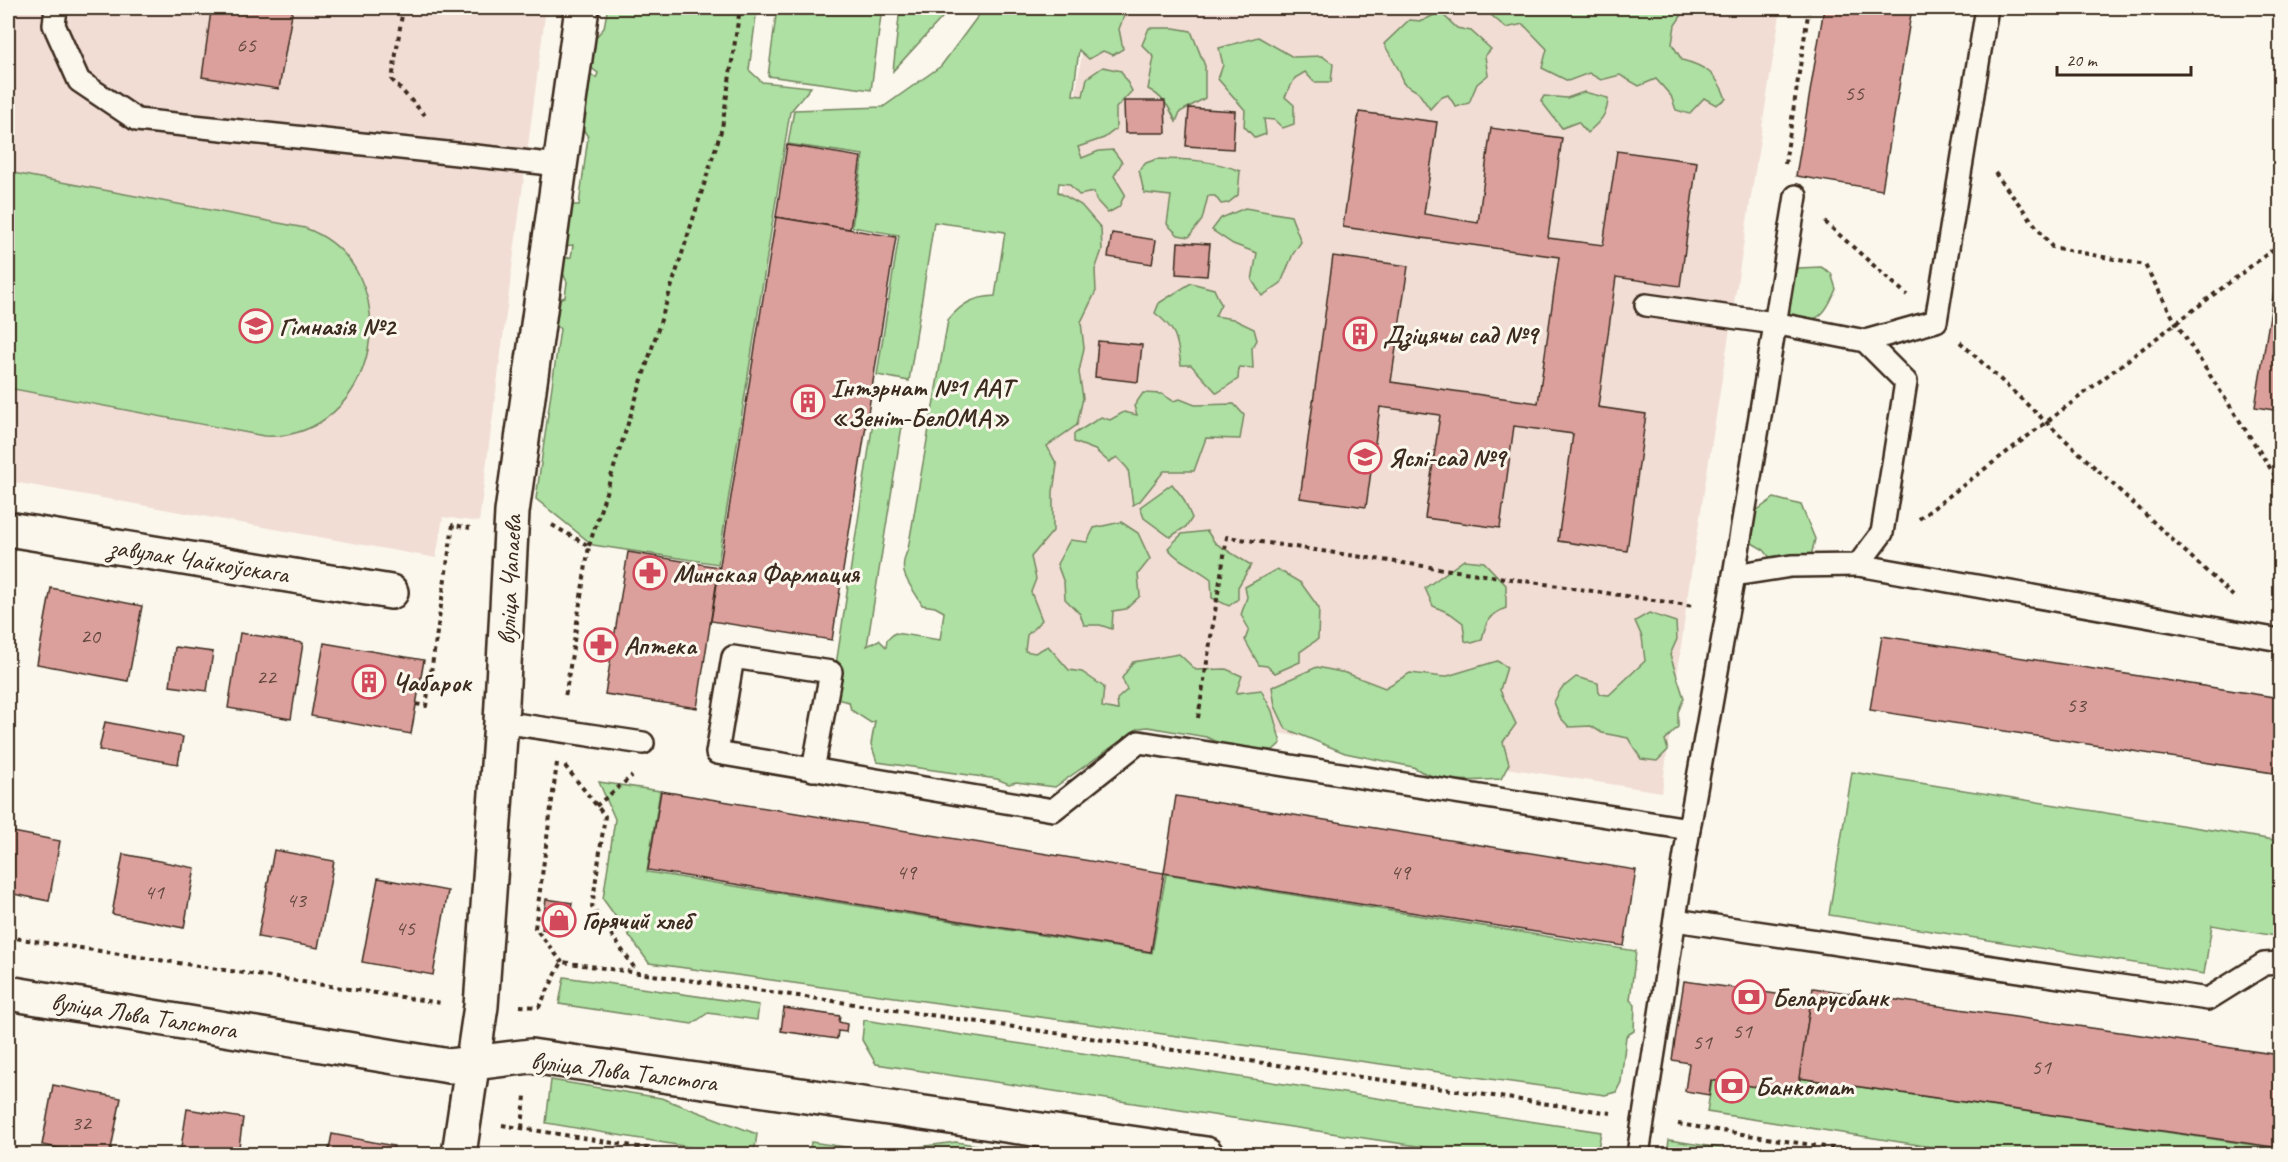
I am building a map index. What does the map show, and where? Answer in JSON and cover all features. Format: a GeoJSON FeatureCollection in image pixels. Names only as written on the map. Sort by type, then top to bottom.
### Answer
{"type":"FeatureCollection","features":[{"type":"Feature","properties":{"kind":"street","name":"вуліца Чапаева"},"geometry":{"type":"LineString","coordinates":[[459,1155],[474,1063],[501,722],[512,512],[582,8]]}},
{"type":"Feature","properties":{"kind":"street","name":"завулак Чайкоўскага"},"geometry":{"type":"LineString","coordinates":[[8,529],[391,592]]}},
{"type":"Feature","properties":{"kind":"street","name":"вуліца Льва Талстога"},"geometry":{"type":"LineString","coordinates":[[8,993],[449,1066],[531,1056],[1206,1155]]}},
{"type":"Feature","properties":{"kind":"lane"},"geometry":{"type":"LineString","coordinates":[[56,8],[54,25],[79,81],[137,120],[560,165]]}},
{"type":"Feature","properties":{"kind":"lane"},"geometry":{"type":"LineString","coordinates":[[1646,305],[1774,324],[1865,341],[1936,321],[1987,8]]}},
{"type":"Feature","properties":{"kind":"lane"},"geometry":{"type":"LineString","coordinates":[[1638,1155],[1689,829],[1734,575],[1796,196]]}},
{"type":"Feature","properties":{"kind":"lane"},"geometry":{"type":"LineString","coordinates":[[1858,565],[1882,533],[1906,382],[1865,341]]}},
{"type":"Feature","properties":{"kind":"lane"},"geometry":{"type":"LineString","coordinates":[[1734,575],[1791,566],[1858,565],[2274,639]]}},
{"type":"Feature","properties":{"kind":"lane"},"geometry":{"type":"LineString","coordinates":[[813,770],[831,672],[733,657],[717,753],[813,770],[1053,810],[1139,742],[1689,829]]}},
{"type":"Feature","properties":{"kind":"lane"},"geometry":{"type":"LineString","coordinates":[[501,722],[643,743]]}},
{"type":"Feature","properties":{"kind":"lane"},"geometry":{"type":"LineString","coordinates":[[1675,921],[2208,999],[2264,964],[2280,963]]}},
{"type":"Feature","properties":{"kind":"path"},"geometry":{"type":"LineString","coordinates":[[403,8],[392,80],[430,120]]}},
{"type":"Feature","properties":{"kind":"path"},"geometry":{"type":"LineString","coordinates":[[560,730],[589,546],[722,128],[740,8]]}},
{"type":"Feature","properties":{"kind":"path"},"geometry":{"type":"LineString","coordinates":[[1809,8],[1782,183],[2048,421],[2262,623],[2274,639]]}},
{"type":"Feature","properties":{"kind":"path"},"geometry":{"type":"LineString","coordinates":[[1965,145],[1978,151],[2052,247],[2145,265],[2176,323],[2280,483]]}},
{"type":"Feature","properties":{"kind":"path"},"geometry":{"type":"LineString","coordinates":[[1915,522],[2280,244]]}},
{"type":"Feature","properties":{"kind":"path"},"geometry":{"type":"LineString","coordinates":[[543,520],[589,546]]}},
{"type":"Feature","properties":{"kind":"path"},"geometry":{"type":"LineString","coordinates":[[416,704],[426,706],[453,525],[472,528]]}},
{"type":"Feature","properties":{"kind":"path"},"geometry":{"type":"LineString","coordinates":[[1193,751],[1227,537],[1704,607]]}},
{"type":"Feature","properties":{"kind":"path"},"geometry":{"type":"LineString","coordinates":[[636,971],[592,907],[605,816],[558,756],[535,928],[562,962],[1644,1119],[1869,1155]]}},
{"type":"Feature","properties":{"kind":"path"},"geometry":{"type":"LineString","coordinates":[[597,806],[640,769]]}},
{"type":"Feature","properties":{"kind":"path"},"geometry":{"type":"LineString","coordinates":[[8,937],[446,1003]]}},
{"type":"Feature","properties":{"kind":"path"},"geometry":{"type":"LineString","coordinates":[[539,1007],[562,962]]}},
{"type":"Feature","properties":{"kind":"path"},"geometry":{"type":"LineString","coordinates":[[526,1090],[522,1128],[682,1155]]}},
{"type":"Feature","properties":{"kind":"shaded area","name":"Гімназія №2"},"geometry":{"type":"Polygon","coordinates":[[[8,8],[546,8],[479,522],[443,517],[436,558],[8,481],[8,8]]]}},
{"type":"Feature","properties":{"kind":"shaded area","name":"Яслі-сад №9"},"geometry":{"type":"Polygon","coordinates":[[[1089,8],[1781,8],[1689,586],[1662,792],[983,688],[1089,8]]]}},
{"type":"Feature","properties":{"kind":"green space"},"geometry":{"type":"Polygon","coordinates":[[[603,8],[757,8],[749,70],[762,82],[811,87],[790,112],[718,564],[593,545],[536,499],[560,329],[554,323],[558,299],[565,297],[567,282],[559,264],[561,259],[571,257],[573,245],[563,246],[555,238],[569,227],[562,218],[567,205],[579,205],[588,137],[577,119],[583,68],[596,78],[598,73],[583,62],[584,50],[604,28],[607,11],[603,8]]]}},
{"type":"Feature","properties":{"kind":"green space"},"geometry":{"type":"Polygon","coordinates":[[[777,8],[882,8],[871,90],[768,76],[777,8]]]}},
{"type":"Feature","properties":{"kind":"green space"},"geometry":{"type":"Polygon","coordinates":[[[900,8],[951,8],[893,71],[900,8]]]}},
{"type":"Feature","properties":{"kind":"green space"},"geometry":{"type":"Polygon","coordinates":[[[984,8],[1127,8],[1119,29],[1123,49],[1113,55],[1103,51],[1089,59],[1079,50],[1073,95],[1083,96],[1087,78],[1103,67],[1121,71],[1132,91],[1116,108],[1116,129],[1104,138],[1078,147],[1082,158],[1099,151],[1113,150],[1122,162],[1114,176],[1125,194],[1119,207],[1108,213],[1096,200],[1094,192],[1079,195],[1069,184],[1059,183],[1058,192],[1081,205],[1101,228],[1102,250],[1095,270],[1096,291],[1081,322],[1084,348],[1079,372],[1083,398],[1077,425],[1047,446],[1057,465],[1053,492],[1053,531],[1031,557],[1036,579],[1031,592],[1042,620],[1027,635],[1025,651],[1035,653],[1048,646],[1069,670],[1082,672],[1104,687],[1102,707],[1118,710],[1117,699],[1127,690],[1122,678],[1133,662],[1179,654],[1196,670],[1226,669],[1242,676],[1236,693],[1261,690],[1272,711],[1281,743],[1273,750],[1229,747],[1206,737],[1148,727],[1139,728],[1055,787],[1016,782],[1009,784],[997,779],[877,762],[871,744],[875,721],[871,723],[851,710],[849,702],[831,698],[873,422],[902,426],[867,646],[879,640],[886,647],[887,640],[895,633],[940,640],[944,612],[935,607],[922,605],[906,578],[903,565],[908,549],[948,320],[958,309],[969,302],[995,296],[1005,232],[934,222],[909,381],[877,375],[899,235],[852,227],[863,155],[788,144],[794,110],[883,107],[941,66],[984,8]]]}},
{"type":"Feature","properties":{"kind":"green space"},"geometry":{"type":"Polygon","coordinates":[[[1483,8],[1681,8],[1684,12],[1675,25],[1672,44],[1682,60],[1698,65],[1715,78],[1726,99],[1716,105],[1704,98],[1689,114],[1676,110],[1671,96],[1656,79],[1639,86],[1620,75],[1601,80],[1589,73],[1568,81],[1542,68],[1547,49],[1523,24],[1506,28],[1483,8]]]}},
{"type":"Feature","properties":{"kind":"green space"},"geometry":{"type":"Polygon","coordinates":[[[1440,12],[1457,28],[1471,31],[1491,49],[1485,56],[1488,75],[1477,84],[1469,103],[1456,107],[1448,95],[1440,98],[1430,109],[1418,92],[1403,83],[1400,72],[1384,44],[1409,20],[1422,21],[1440,12]]]}},
{"type":"Feature","properties":{"kind":"green space"},"geometry":{"type":"Polygon","coordinates":[[[1149,28],[1191,31],[1205,66],[1205,98],[1180,112],[1176,122],[1165,102],[1148,89],[1154,57],[1142,45],[1149,28]]]}},
{"type":"Feature","properties":{"kind":"green space"},"geometry":{"type":"Polygon","coordinates":[[[1258,37],[1293,57],[1322,56],[1333,64],[1331,82],[1314,82],[1305,72],[1295,78],[1285,97],[1294,105],[1294,124],[1283,128],[1274,120],[1264,119],[1266,134],[1255,138],[1244,126],[1245,110],[1218,79],[1223,65],[1219,48],[1258,37]]]}},
{"type":"Feature","properties":{"kind":"green space"},"geometry":{"type":"Polygon","coordinates":[[[1584,92],[1608,98],[1607,109],[1587,133],[1578,122],[1562,128],[1541,101],[1544,96],[1567,98],[1584,92]]]}},
{"type":"Feature","properties":{"kind":"green space"},"geometry":{"type":"Polygon","coordinates":[[[1157,159],[1220,164],[1240,171],[1238,195],[1228,203],[1221,204],[1215,196],[1208,196],[1202,220],[1189,237],[1178,235],[1167,224],[1171,196],[1144,193],[1139,170],[1146,163],[1157,159]]]}},
{"type":"Feature","properties":{"kind":"green space"},"geometry":{"type":"Polygon","coordinates":[[[8,172],[305,228],[339,249],[360,278],[370,313],[368,349],[356,383],[334,412],[303,430],[264,436],[8,388],[8,172]]]}},
{"type":"Feature","properties":{"kind":"green space"},"geometry":{"type":"Polygon","coordinates":[[[1245,208],[1291,216],[1301,242],[1293,254],[1281,283],[1262,296],[1252,280],[1257,253],[1233,244],[1212,230],[1221,218],[1245,208]]]}},
{"type":"Feature","properties":{"kind":"green space"},"geometry":{"type":"Polygon","coordinates":[[[1821,267],[1831,273],[1836,289],[1828,306],[1813,319],[1786,320],[1789,280],[1798,268],[1821,267]]]}},
{"type":"Feature","properties":{"kind":"green space"},"geometry":{"type":"Polygon","coordinates":[[[1191,283],[1214,289],[1221,304],[1215,316],[1233,319],[1254,329],[1257,340],[1252,348],[1253,368],[1239,367],[1238,379],[1217,393],[1191,365],[1181,365],[1175,335],[1168,324],[1155,313],[1159,303],[1191,283]]]}},
{"type":"Feature","properties":{"kind":"green space"},"geometry":{"type":"Polygon","coordinates":[[[1143,393],[1162,394],[1173,401],[1180,399],[1195,405],[1234,404],[1244,415],[1240,439],[1206,438],[1194,471],[1164,471],[1140,501],[1133,505],[1128,469],[1117,457],[1109,462],[1095,450],[1074,442],[1074,434],[1101,417],[1110,420],[1124,412],[1137,415],[1134,406],[1143,393]]]}},
{"type":"Feature","properties":{"kind":"green space"},"geometry":{"type":"Polygon","coordinates":[[[1172,484],[1183,498],[1192,518],[1187,526],[1170,537],[1144,518],[1140,507],[1172,484]]]}},
{"type":"Feature","properties":{"kind":"green space"},"geometry":{"type":"Polygon","coordinates":[[[1774,498],[1801,505],[1815,539],[1811,556],[1775,564],[1764,550],[1752,543],[1756,511],[1774,498]]]}},
{"type":"Feature","properties":{"kind":"green space"},"geometry":{"type":"Polygon","coordinates":[[[1121,522],[1138,533],[1150,559],[1138,574],[1140,596],[1126,609],[1113,611],[1112,629],[1100,625],[1084,625],[1080,614],[1065,599],[1064,583],[1057,564],[1070,540],[1087,542],[1094,528],[1121,522]]]}},
{"type":"Feature","properties":{"kind":"green space"},"geometry":{"type":"Polygon","coordinates":[[[1207,531],[1215,543],[1251,565],[1238,587],[1238,599],[1229,606],[1212,598],[1211,579],[1177,557],[1168,548],[1182,534],[1207,531]]]}},
{"type":"Feature","properties":{"kind":"green space"},"geometry":{"type":"Polygon","coordinates":[[[1464,560],[1484,562],[1506,585],[1506,608],[1489,619],[1482,640],[1472,643],[1465,641],[1463,623],[1451,614],[1433,606],[1425,588],[1464,560]]]}},
{"type":"Feature","properties":{"kind":"green space"},"geometry":{"type":"Polygon","coordinates":[[[1277,569],[1301,583],[1319,608],[1318,639],[1300,652],[1300,662],[1275,673],[1267,666],[1259,665],[1245,640],[1249,629],[1241,615],[1247,597],[1245,587],[1277,569]]]}},
{"type":"Feature","properties":{"kind":"green space"},"geometry":{"type":"Polygon","coordinates":[[[1649,613],[1676,622],[1677,639],[1670,655],[1684,698],[1678,712],[1678,727],[1665,740],[1668,750],[1657,761],[1641,759],[1628,738],[1602,733],[1591,726],[1569,727],[1560,717],[1554,702],[1561,689],[1576,677],[1598,683],[1599,694],[1609,695],[1645,661],[1642,637],[1635,621],[1649,613]]]}},
{"type":"Feature","properties":{"kind":"green space"},"geometry":{"type":"Polygon","coordinates":[[[1497,661],[1507,667],[1500,690],[1516,724],[1503,742],[1509,764],[1501,779],[1467,781],[1444,779],[1413,767],[1345,753],[1286,729],[1275,706],[1272,687],[1317,667],[1346,673],[1385,688],[1410,673],[1444,677],[1497,661]]]}},
{"type":"Feature","properties":{"kind":"green space"},"geometry":{"type":"Polygon","coordinates":[[[1852,772],[2280,841],[2280,900],[2275,936],[2212,925],[2204,974],[1829,915],[1852,772]]]}},
{"type":"Feature","properties":{"kind":"green space"},"geometry":{"type":"Polygon","coordinates":[[[599,782],[660,791],[647,872],[1152,953],[1166,874],[1636,951],[1630,1000],[1635,1005],[1634,1031],[1626,1036],[1621,1082],[1616,1092],[1605,1095],[649,963],[603,899],[615,819],[599,782]]]}},
{"type":"Feature","properties":{"kind":"green space"},"geometry":{"type":"Polygon","coordinates":[[[564,977],[759,1005],[757,1020],[708,1013],[692,1024],[559,1004],[564,977]]]}},
{"type":"Feature","properties":{"kind":"green space"},"geometry":{"type":"Polygon","coordinates":[[[864,1020],[1601,1132],[1597,1154],[1470,1154],[876,1064],[862,1040],[864,1020]]]}},
{"type":"Feature","properties":{"kind":"green space"},"geometry":{"type":"Polygon","coordinates":[[[1800,1078],[2280,1149],[2280,1154],[1977,1154],[1707,1112],[1712,1081],[1798,1093],[1800,1078]]]}},
{"type":"Feature","properties":{"kind":"green space"},"geometry":{"type":"Polygon","coordinates":[[[551,1080],[661,1098],[757,1134],[754,1154],[730,1154],[546,1123],[551,1080]]]}},
{"type":"Feature","properties":{"kind":"green space"},"geometry":{"type":"Polygon","coordinates":[[[1669,1140],[1758,1154],[1667,1154],[1669,1140]]]}},
{"type":"Feature","properties":{"kind":"green space"},"geometry":{"type":"Polygon","coordinates":[[[811,1142],[880,1152],[956,1142],[1034,1154],[809,1154],[811,1142]]]}},
{"type":"Feature","properties":{"kind":"building"},"geometry":{"type":"Polygon","coordinates":[[[187,8],[293,8],[279,89],[202,77],[211,11],[187,8]]]}},
{"type":"Feature","properties":{"kind":"building"},"geometry":{"type":"Polygon","coordinates":[[[1824,8],[1912,8],[1882,190],[1796,176],[1824,8]]]}},
{"type":"Feature","properties":{"kind":"building"},"geometry":{"type":"Polygon","coordinates":[[[1124,101],[1165,101],[1166,133],[1125,133],[1124,101]]]}},
{"type":"Feature","properties":{"kind":"building"},"geometry":{"type":"Polygon","coordinates":[[[1189,108],[1235,111],[1233,149],[1186,146],[1189,108]]]}},
{"type":"Feature","properties":{"kind":"building","name":"Дзіцячы сад №9"},"geometry":{"type":"Polygon","coordinates":[[[1359,112],[1437,122],[1424,214],[1478,223],[1491,128],[1562,138],[1548,238],[1603,245],[1617,151],[1697,162],[1680,286],[1616,277],[1598,407],[1646,414],[1627,551],[1558,541],[1573,434],[1514,426],[1500,528],[1425,518],[1440,415],[1380,407],[1366,507],[1300,498],[1333,256],[1408,266],[1391,382],[1538,403],[1559,257],[1343,227],[1359,112]]]}},
{"type":"Feature","properties":{"kind":"building"},"geometry":{"type":"Polygon","coordinates":[[[787,145],[861,157],[850,229],[776,217],[787,145]]]}},
{"type":"Feature","properties":{"kind":"building","name":"Інтэрнат №1 ААТ «Зеніт-БелОМА»"},"geometry":{"type":"Polygon","coordinates":[[[776,217],[896,237],[832,640],[711,621],[776,217]]]}},
{"type":"Feature","properties":{"kind":"building"},"geometry":{"type":"Polygon","coordinates":[[[1112,233],[1156,240],[1152,264],[1108,257],[1112,233]]]}},
{"type":"Feature","properties":{"kind":"building"},"geometry":{"type":"Polygon","coordinates":[[[1178,242],[1210,244],[1207,276],[1176,274],[1178,242]]]}},
{"type":"Feature","properties":{"kind":"building"},"geometry":{"type":"Polygon","coordinates":[[[2276,279],[2280,280],[2280,411],[2255,407],[2276,279]]]}},
{"type":"Feature","properties":{"kind":"building"},"geometry":{"type":"Polygon","coordinates":[[[1098,341],[1142,345],[1138,382],[1095,377],[1098,341]]]}},
{"type":"Feature","properties":{"kind":"building"},"geometry":{"type":"Polygon","coordinates":[[[628,552],[719,567],[697,708],[605,694],[628,552]]]}},
{"type":"Feature","properties":{"kind":"building"},"geometry":{"type":"Polygon","coordinates":[[[51,588],[142,606],[128,681],[37,664],[51,588]]]}},
{"type":"Feature","properties":{"kind":"building"},"geometry":{"type":"Polygon","coordinates":[[[240,633],[303,643],[291,719],[228,708],[240,633]]]}},
{"type":"Feature","properties":{"kind":"building"},"geometry":{"type":"Polygon","coordinates":[[[1882,636],[2280,698],[2280,774],[1870,710],[1882,636]]]}},
{"type":"Feature","properties":{"kind":"building","name":"Чабарок"},"geometry":{"type":"Polygon","coordinates":[[[324,643],[424,660],[411,734],[311,716],[324,643]]]}},
{"type":"Feature","properties":{"kind":"building"},"geometry":{"type":"Polygon","coordinates":[[[175,647],[213,652],[207,691],[170,686],[175,647]]]}},
{"type":"Feature","properties":{"kind":"building"},"geometry":{"type":"Polygon","coordinates":[[[105,722],[183,737],[178,764],[99,750],[105,722]]]}},
{"type":"Feature","properties":{"kind":"building"},"geometry":{"type":"Polygon","coordinates":[[[661,791],[1164,873],[1151,952],[648,870],[661,791]]]}},
{"type":"Feature","properties":{"kind":"building"},"geometry":{"type":"Polygon","coordinates":[[[1176,796],[1636,870],[1624,946],[1164,873],[1176,796]]]}},
{"type":"Feature","properties":{"kind":"building"},"geometry":{"type":"Polygon","coordinates":[[[8,831],[60,841],[49,901],[8,893],[8,831]]]}},
{"type":"Feature","properties":{"kind":"building"},"geometry":{"type":"Polygon","coordinates":[[[274,850],[334,861],[318,948],[258,937],[274,850]]]}},
{"type":"Feature","properties":{"kind":"building"},"geometry":{"type":"Polygon","coordinates":[[[123,854],[195,868],[184,928],[112,914],[123,854]]]}},
{"type":"Feature","properties":{"kind":"building"},"geometry":{"type":"Polygon","coordinates":[[[378,878],[448,891],[433,975],[362,962],[378,878]]]}},
{"type":"Feature","properties":{"kind":"building"},"geometry":{"type":"Polygon","coordinates":[[[546,899],[572,903],[568,933],[542,929],[546,899]]]}},
{"type":"Feature","properties":{"kind":"building"},"geometry":{"type":"Polygon","coordinates":[[[1684,981],[1811,999],[1798,1093],[1711,1080],[1709,1095],[1685,1091],[1689,1063],[1672,1060],[1684,981]]]}},
{"type":"Feature","properties":{"kind":"building"},"geometry":{"type":"Polygon","coordinates":[[[1813,988],[2280,1055],[2280,1148],[1799,1078],[1813,988]]]}},
{"type":"Feature","properties":{"kind":"building"},"geometry":{"type":"Polygon","coordinates":[[[784,1008],[840,1016],[839,1022],[847,1024],[846,1032],[838,1031],[837,1039],[781,1031],[784,1008]]]}},
{"type":"Feature","properties":{"kind":"building"},"geometry":{"type":"Polygon","coordinates":[[[53,1085],[121,1098],[110,1154],[90,1154],[42,1145],[53,1085]]]}},
{"type":"Feature","properties":{"kind":"building"},"geometry":{"type":"Polygon","coordinates":[[[187,1109],[243,1118],[238,1154],[180,1154],[187,1109]]]}},
{"type":"Feature","properties":{"kind":"building"},"geometry":{"type":"Polygon","coordinates":[[[332,1134],[394,1146],[392,1154],[328,1154],[332,1134]]]}},
{"type":"Feature","properties":{"kind":"place","name":"Гімназія №2"},"geometry":{"type":"Point","coordinates":[256,326]}},
{"type":"Feature","properties":{"kind":"place","name":"Дзіцячы сад №9"},"geometry":{"type":"Point","coordinates":[1360,334]}},
{"type":"Feature","properties":{"kind":"place","name":"Інтэрнат №1 ААТ «Зеніт-БелОМА»"},"geometry":{"type":"Point","coordinates":[808,402]}},
{"type":"Feature","properties":{"kind":"place","name":"Яслі-сад №9"},"geometry":{"type":"Point","coordinates":[1365,457]}},
{"type":"Feature","properties":{"kind":"place","name":"Минская Фармация"},"geometry":{"type":"Point","coordinates":[650,573]}},
{"type":"Feature","properties":{"kind":"place","name":"Аптека"},"geometry":{"type":"Point","coordinates":[601,645]}},
{"type":"Feature","properties":{"kind":"place","name":"Чабарок"},"geometry":{"type":"Point","coordinates":[369,682]}},
{"type":"Feature","properties":{"kind":"place","name":"Горячий хлеб"},"geometry":{"type":"Point","coordinates":[559,920]}},
{"type":"Feature","properties":{"kind":"place","name":"Беларусбанк"},"geometry":{"type":"Point","coordinates":[1749,997]}},
{"type":"Feature","properties":{"kind":"place","name":"Банкомат"},"geometry":{"type":"Point","coordinates":[1732,1086]}}]}
